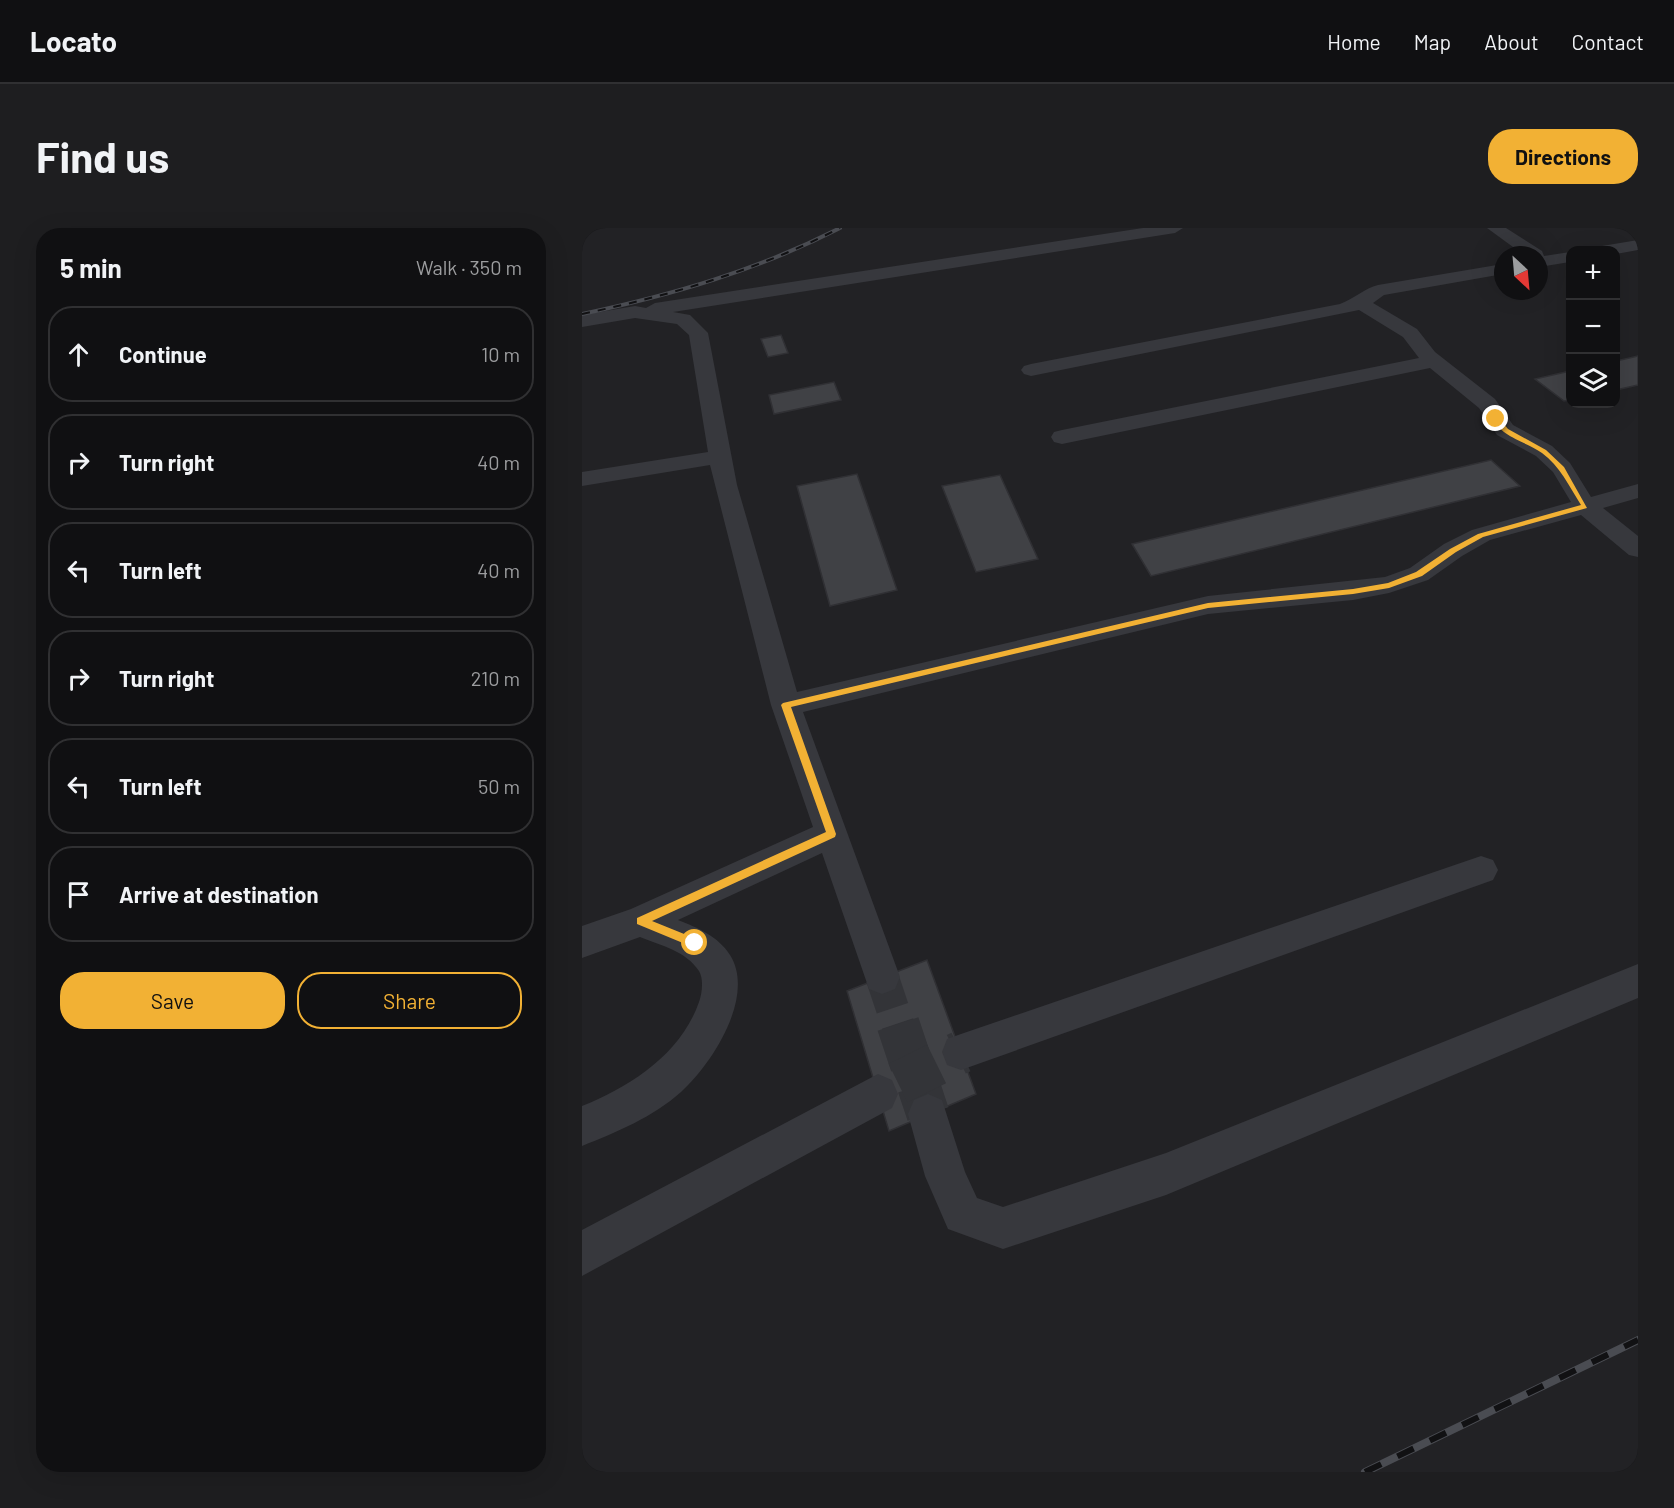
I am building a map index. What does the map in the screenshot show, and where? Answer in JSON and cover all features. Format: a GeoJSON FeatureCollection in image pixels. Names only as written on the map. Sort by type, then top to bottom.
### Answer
{"type":"FeatureCollection","features":[{"type":"Feature","properties":{"kind":"street"},"geometry":{"type":"LineString","coordinates":[[582,321],[1175,228]]}},
{"type":"Feature","properties":{"kind":"street"},"geometry":{"type":"LineString","coordinates":[[1495,228],[1521,246]]}},
{"type":"Feature","properties":{"kind":"street"},"geometry":{"type":"LineString","coordinates":[[1620,248],[1638,245]]}},
{"type":"Feature","properties":{"kind":"street"},"geometry":{"type":"LineString","coordinates":[[1548,258],[1566,257]]}},
{"type":"Feature","properties":{"kind":"street"},"geometry":{"type":"LineString","coordinates":[[1031,370],[1345,309],[1361,303],[1368,295],[1378,290],[1494,271]]}},
{"type":"Feature","properties":{"kind":"street"},"geometry":{"type":"LineString","coordinates":[[1361,303],[1410,333],[1435,361],[1487,404],[1505,430],[1544,451],[1556,463],[1585,506],[1638,549]]}},
{"type":"Feature","properties":{"kind":"street"},"geometry":{"type":"LineString","coordinates":[[635,312],[683,320],[698,333],[724,485],[786,705],[882,977]]}},
{"type":"Feature","properties":{"kind":"street"},"geometry":{"type":"LineString","coordinates":[[1062,437],[1435,361]]}},
{"type":"Feature","properties":{"kind":"street"},"geometry":{"type":"LineString","coordinates":[[582,479],[720,457]]}},
{"type":"Feature","properties":{"kind":"street"},"geometry":{"type":"LineString","coordinates":[[786,705],[1208,605],[1353,591],[1389,585],[1419,574],[1453,550],[1481,535],[1638,491]]}},
{"type":"Feature","properties":{"kind":"street"},"geometry":{"type":"LineString","coordinates":[[582,942],[641,921],[831,834]]}},
{"type":"Feature","properties":{"kind":"street"},"geometry":{"type":"LineString","coordinates":[[961,1052],[1481,870]]}},
{"type":"Feature","properties":{"kind":"street"},"geometry":{"type":"LineString","coordinates":[[582,1126],[614,1114],[652,1091],[689,1059],[709,1029],[719,995],[717,965],[695,943],[641,921]]}},
{"type":"Feature","properties":{"kind":"street"},"geometry":{"type":"LineString","coordinates":[[928,1114],[946,1176],[963,1214],[1003,1228],[1166,1174],[1638,981]]}},
{"type":"Feature","properties":{"kind":"street"},"geometry":{"type":"LineString","coordinates":[[582,1254],[878,1094]]}},
{"type":"Feature","properties":{"kind":"shaded area"},"geometry":{"type":"Polygon","coordinates":[[[582,228],[1638,228],[1638,1472],[582,1472],[582,228]]]}},
{"type":"Feature","properties":{"kind":"building"},"geometry":{"type":"Polygon","coordinates":[[[781,335],[788,353],[768,357],[761,339],[781,335]]]}},
{"type":"Feature","properties":{"kind":"building"},"geometry":{"type":"Polygon","coordinates":[[[1638,356],[1638,385],[1620,389],[1620,360],[1638,356]]]}},
{"type":"Feature","properties":{"kind":"building"},"geometry":{"type":"Polygon","coordinates":[[[1566,372],[1566,401],[1564,401],[1535,379],[1566,372]]]}},
{"type":"Feature","properties":{"kind":"building"},"geometry":{"type":"Polygon","coordinates":[[[834,382],[841,400],[774,414],[769,395],[834,382]]]}},
{"type":"Feature","properties":{"kind":"building"},"geometry":{"type":"Polygon","coordinates":[[[1491,460],[1520,486],[1151,576],[1132,544],[1491,460]]]}},
{"type":"Feature","properties":{"kind":"building"},"geometry":{"type":"Polygon","coordinates":[[[857,474],[897,590],[830,606],[797,486],[857,474]]]}},
{"type":"Feature","properties":{"kind":"building"},"geometry":{"type":"Polygon","coordinates":[[[1000,475],[1038,559],[976,572],[942,486],[1000,475]]]}},
{"type":"Feature","properties":{"kind":"building"},"geometry":{"type":"Polygon","coordinates":[[[927,960],[976,1094],[889,1131],[847,991],[927,960]]]}},
{"type":"Feature","properties":{"kind":"tunnel"},"geometry":{"type":"LineString","coordinates":[[882,977],[898,1025]]}},
{"type":"Feature","properties":{"kind":"tunnel"},"geometry":{"type":"LineString","coordinates":[[898,1024],[915,1075]]}},
{"type":"Feature","properties":{"kind":"tunnel"},"geometry":{"type":"LineString","coordinates":[[915,1075],[961,1052]]}},
{"type":"Feature","properties":{"kind":"tunnel"},"geometry":{"type":"LineString","coordinates":[[898,1083],[915,1075]]}},
{"type":"Feature","properties":{"kind":"tunnel"},"geometry":{"type":"LineString","coordinates":[[915,1075],[928,1114]]}},
{"type":"Feature","properties":{"kind":"railway"},"geometry":{"type":"LineString","coordinates":[[582,314],[714,280],[778,256],[840,228]]}},
{"type":"Feature","properties":{"kind":"railway"},"geometry":{"type":"LineString","coordinates":[[1365,1472],[1638,1340]]}},
{"type":"Feature","properties":{"kind":"route"},"geometry":{"type":"LineString","coordinates":[[695,943],[641,921],[831,834],[786,705],[1208,605],[1353,591],[1389,585],[1419,574],[1453,550],[1481,535],[1585,506],[1562,468],[1544,451],[1505,430],[1496,419]]}}]}
